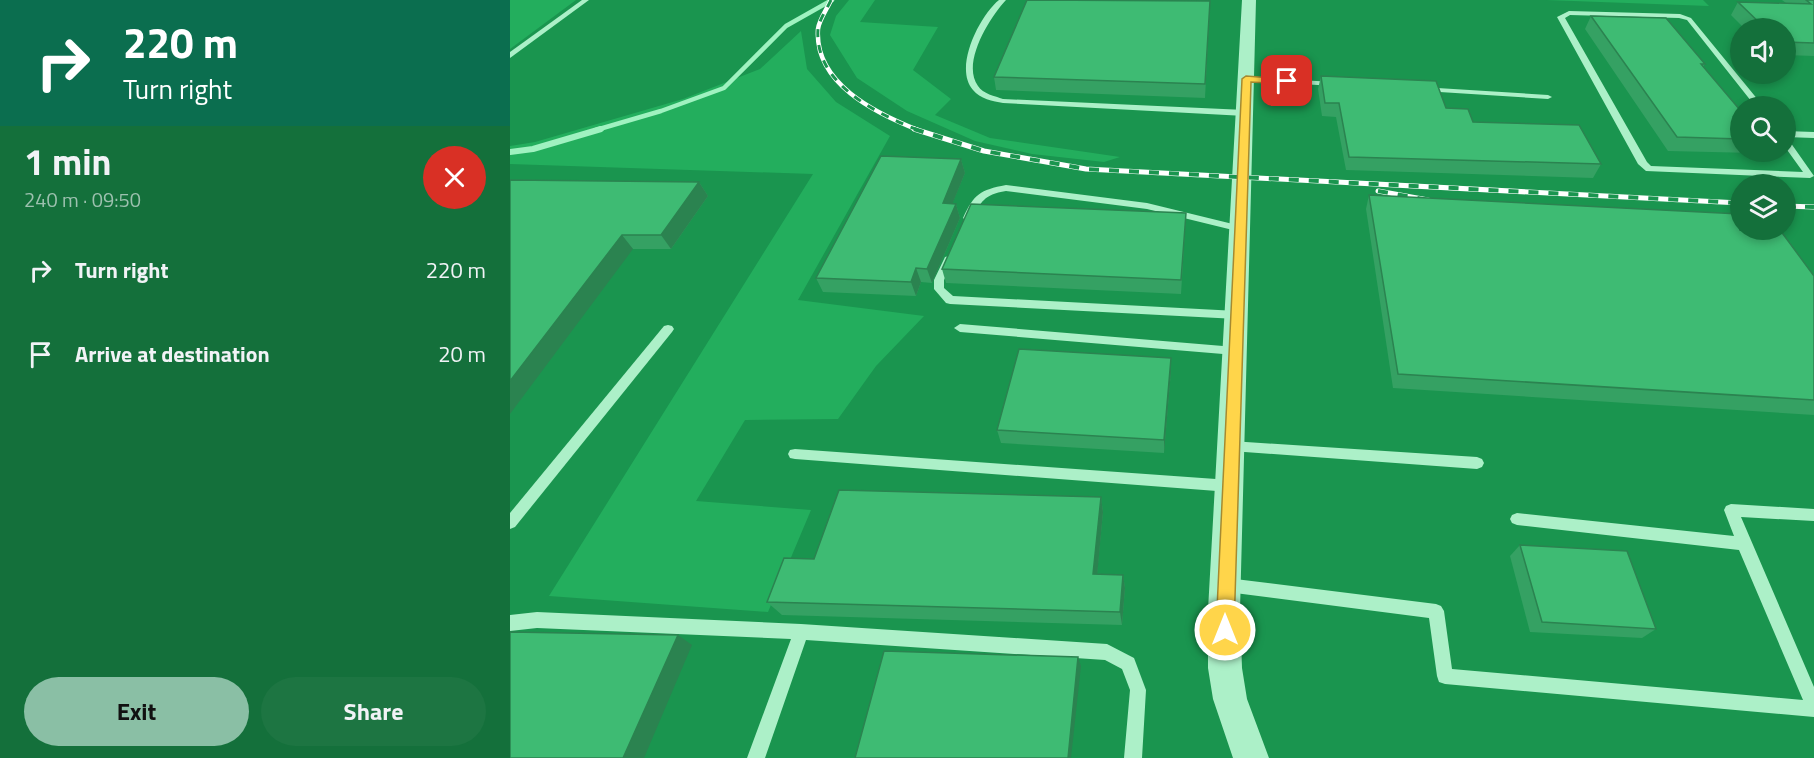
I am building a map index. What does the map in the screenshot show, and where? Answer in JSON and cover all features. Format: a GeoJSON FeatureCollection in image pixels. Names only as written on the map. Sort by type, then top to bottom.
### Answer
{"type":"FeatureCollection","features":[{"type":"Feature","properties":{"kind":"street"},"geometry":{"type":"LineString","coordinates":[[1249,0],[1226,585],[1225,668],[1230,699],[1251,758]]}},
{"type":"Feature","properties":{"kind":"lane"},"geometry":{"type":"LineString","coordinates":[[510,56],[586,0]]}},
{"type":"Feature","properties":{"kind":"lane"},"geometry":{"type":"LineString","coordinates":[[1003,0],[994,5],[980,30],[971,56],[969,73],[973,86],[983,95],[1003,101],[1245,113]]}},
{"type":"Feature","properties":{"kind":"lane"},"geometry":{"type":"LineString","coordinates":[[1751,96],[1689,19],[1680,16],[1569,13],[1561,17],[1643,164],[1649,169],[1810,175],[1796,156]]}},
{"type":"Feature","properties":{"kind":"lane"},"geometry":{"type":"LineString","coordinates":[[1246,79],[1350,85]]}},
{"type":"Feature","properties":{"kind":"lane"},"geometry":{"type":"LineString","coordinates":[[1408,88],[1548,97]]}},
{"type":"Feature","properties":{"kind":"lane"},"geometry":{"type":"LineString","coordinates":[[1796,134],[1814,135]]}},
{"type":"Feature","properties":{"kind":"lane"},"geometry":{"type":"LineString","coordinates":[[962,230],[976,200],[984,191],[1006,188],[1147,206],[1240,229]]}},
{"type":"Feature","properties":{"kind":"lane"},"geometry":{"type":"LineString","coordinates":[[953,250],[939,280],[939,289],[950,300],[1237,315]]}},
{"type":"Feature","properties":{"kind":"lane"},"geometry":{"type":"LineString","coordinates":[[960,328],[1236,351]]}},
{"type":"Feature","properties":{"kind":"lane"},"geometry":{"type":"LineString","coordinates":[[510,523],[668,329]]}},
{"type":"Feature","properties":{"kind":"lane"},"geometry":{"type":"LineString","coordinates":[[1231,446],[1477,463]]}},
{"type":"Feature","properties":{"kind":"lane"},"geometry":{"type":"LineString","coordinates":[[795,454],[1230,486]]}},
{"type":"Feature","properties":{"kind":"lane"},"geometry":{"type":"LineString","coordinates":[[1226,585],[1436,611],[1445,676],[1814,707],[1731,510],[1814,515]]}},
{"type":"Feature","properties":{"kind":"lane"},"geometry":{"type":"LineString","coordinates":[[1517,519],[1744,544]]}},
{"type":"Feature","properties":{"kind":"lane"},"geometry":{"type":"LineString","coordinates":[[510,623],[537,620],[801,632],[1107,652],[1128,664],[1138,690],[1133,758]]}},
{"type":"Feature","properties":{"kind":"lane"},"geometry":{"type":"LineString","coordinates":[[756,758],[801,632]]}},
{"type":"Feature","properties":{"kind":"green space"},"geometry":{"type":"Polygon","coordinates":[[[510,0],[576,0],[510,49],[510,0]]]}},
{"type":"Feature","properties":{"kind":"green space"},"geometry":{"type":"Polygon","coordinates":[[[849,0],[875,0],[860,22],[938,27],[913,70],[951,99],[935,115],[990,138],[1120,157],[1104,162],[1032,154],[975,141],[907,111],[857,78],[830,35],[836,16],[849,0]]]}},
{"type":"Feature","properties":{"kind":"green space"},"geometry":{"type":"Polygon","coordinates":[[[1546,0],[1703,0],[1709,6],[1546,0]]]}},
{"type":"Feature","properties":{"kind":"green space"},"geometry":{"type":"Polygon","coordinates":[[[801,31],[807,69],[836,102],[890,136],[798,300],[924,316],[876,366],[838,419],[745,420],[696,501],[811,510],[768,612],[549,596],[813,174],[510,164],[510,146],[535,142],[683,99],[760,69],[801,31]]]}},
{"type":"Feature","properties":{"kind":"building"},"geometry":{"type":"Polygon","coordinates":[[[1027,0],[1210,1],[1205,84],[994,77],[1027,0]]]}},
{"type":"Feature","properties":{"kind":"building"},"geometry":{"type":"Polygon","coordinates":[[[1806,0],[1814,0],[1814,43],[1796,42],[1796,18],[1755,18],[1738,2],[1811,4],[1806,0]]]}},
{"type":"Feature","properties":{"kind":"building"},"geometry":{"type":"Polygon","coordinates":[[[1591,16],[1666,18],[1730,98],[1730,139],[1677,137],[1591,16]]]}},
{"type":"Feature","properties":{"kind":"building"},"geometry":{"type":"Polygon","coordinates":[[[1321,76],[1436,81],[1446,108],[1468,109],[1473,122],[1579,125],[1601,164],[1349,157],[1339,103],[1325,103],[1321,76]]]}},
{"type":"Feature","properties":{"kind":"building"},"geometry":{"type":"Polygon","coordinates":[[[881,156],[961,159],[943,203],[956,204],[927,269],[916,268],[911,282],[816,278],[881,156]]]}},
{"type":"Feature","properties":{"kind":"building"},"geometry":{"type":"Polygon","coordinates":[[[510,180],[699,182],[661,235],[622,235],[510,381],[510,180]]]}},
{"type":"Feature","properties":{"kind":"building"},"geometry":{"type":"Polygon","coordinates":[[[1369,195],[1730,213],[1730,240],[1787,240],[1814,276],[1814,400],[1398,374],[1369,195]]]}},
{"type":"Feature","properties":{"kind":"building"},"geometry":{"type":"Polygon","coordinates":[[[971,204],[1186,213],[1181,280],[942,269],[971,204]]]}},
{"type":"Feature","properties":{"kind":"building"},"geometry":{"type":"Polygon","coordinates":[[[1019,349],[1171,358],[1164,440],[997,430],[1019,349]]]}},
{"type":"Feature","properties":{"kind":"building"},"geometry":{"type":"Polygon","coordinates":[[[839,490],[1101,497],[1093,574],[1123,575],[1120,612],[767,602],[784,558],[814,559],[839,490]]]}},
{"type":"Feature","properties":{"kind":"building"},"geometry":{"type":"Polygon","coordinates":[[[1520,545],[1627,551],[1656,629],[1542,622],[1520,545]]]}},
{"type":"Feature","properties":{"kind":"building"},"geometry":{"type":"Polygon","coordinates":[[[510,632],[678,635],[623,758],[510,758],[510,632]]]}},
{"type":"Feature","properties":{"kind":"building"},"geometry":{"type":"Polygon","coordinates":[[[884,651],[1078,657],[1068,758],[855,758],[884,651]]]}},
{"type":"Feature","properties":{"kind":"waterway"},"geometry":{"type":"LineString","coordinates":[[596,130],[661,111],[724,88],[786,26],[832,0]]}},
{"type":"Feature","properties":{"kind":"waterway"},"geometry":{"type":"LineString","coordinates":[[510,152],[533,149],[601,129]]}},
{"type":"Feature","properties":{"kind":"railway"},"geometry":{"type":"LineString","coordinates":[[831,0],[818,29],[819,48],[826,65],[837,80],[866,105],[918,130]]}},
{"type":"Feature","properties":{"kind":"railway"},"geometry":{"type":"LineString","coordinates":[[914,129],[984,151],[1086,169],[1730,202]]}},
{"type":"Feature","properties":{"kind":"railway"},"geometry":{"type":"LineString","coordinates":[[1378,191],[1428,200]]}},
{"type":"Feature","properties":{"kind":"railway"},"geometry":{"type":"LineString","coordinates":[[1796,206],[1814,207]]}},
{"type":"Feature","properties":{"kind":"route"},"geometry":{"type":"LineString","coordinates":[[1225,630],[1246,79],[1287,81]]}}]}
